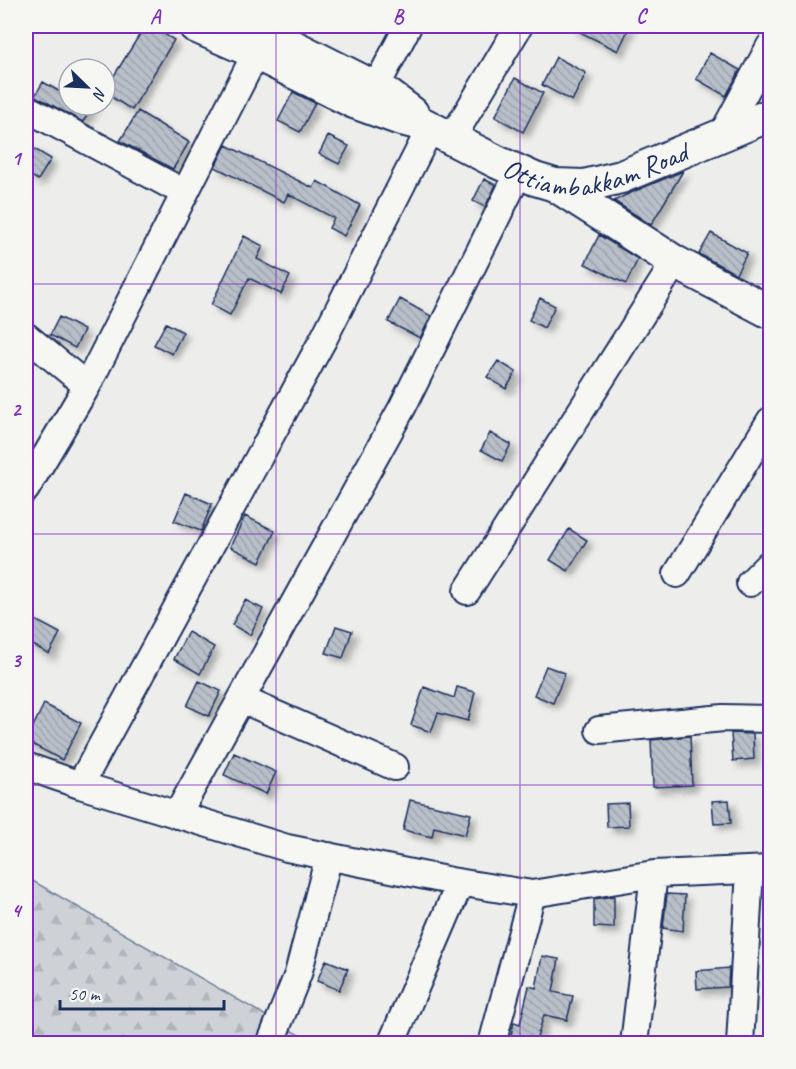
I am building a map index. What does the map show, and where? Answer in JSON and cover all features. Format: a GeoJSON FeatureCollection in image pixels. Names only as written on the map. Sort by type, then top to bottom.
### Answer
{"type":"FeatureCollection","features":[{"type":"Feature","properties":{"kind":"street","name":"Ottiambakkam Road"},"geometry":{"type":"LineString","coordinates":[[195,26],[262,34],[376,87],[436,130]]}},
{"type":"Feature","properties":{"kind":"street"},"geometry":{"type":"LineString","coordinates":[[376,87],[408,26]]}},
{"type":"Feature","properties":{"kind":"street"},"geometry":{"type":"LineString","coordinates":[[80,785],[436,130],[519,26]]}},
{"type":"Feature","properties":{"kind":"street","name":"Ottiambakkam Road"},"geometry":{"type":"LineString","coordinates":[[262,34],[362,105],[436,130],[519,172],[555,185],[584,186],[621,177],[771,115]]}},
{"type":"Feature","properties":{"kind":"street"},"geometry":{"type":"LineString","coordinates":[[26,489],[87,386],[185,193],[262,34]]}},
{"type":"Feature","properties":{"kind":"street"},"geometry":{"type":"LineString","coordinates":[[722,135],[771,46]]}},
{"type":"Feature","properties":{"kind":"street"},"geometry":{"type":"LineString","coordinates":[[26,108],[185,193]]}},
{"type":"Feature","properties":{"kind":"street"},"geometry":{"type":"LineString","coordinates":[[177,815],[402,408],[519,172]]}},
{"type":"Feature","properties":{"kind":"street"},"geometry":{"type":"LineString","coordinates":[[555,185],[675,262],[771,312]]}},
{"type":"Feature","properties":{"kind":"street"},"geometry":{"type":"LineString","coordinates":[[467,591],[675,262]]}},
{"type":"Feature","properties":{"kind":"street"},"geometry":{"type":"LineString","coordinates":[[26,336],[87,386]]}},
{"type":"Feature","properties":{"kind":"street"},"geometry":{"type":"LineString","coordinates":[[677,574],[771,421]]}},
{"type":"Feature","properties":{"kind":"street"},"geometry":{"type":"LineString","coordinates":[[750,583],[771,563]]}},
{"type":"Feature","properties":{"kind":"street"},"geometry":{"type":"LineString","coordinates":[[241,699],[395,767]]}},
{"type":"Feature","properties":{"kind":"street"},"geometry":{"type":"LineString","coordinates":[[599,730],[768,716]]}},
{"type":"Feature","properties":{"kind":"street"},"geometry":{"type":"LineString","coordinates":[[26,766],[80,785],[287,848],[460,883],[532,894],[654,874],[760,870],[740,1044]]}},
{"type":"Feature","properties":{"kind":"street"},"geometry":{"type":"LineString","coordinates":[[270,1044],[298,974],[329,856]]}},
{"type":"Feature","properties":{"kind":"street"},"geometry":{"type":"LineString","coordinates":[[634,1044],[654,874]]}},
{"type":"Feature","properties":{"kind":"street"},"geometry":{"type":"LineString","coordinates":[[392,1042],[460,883]]}},
{"type":"Feature","properties":{"kind":"street"},"geometry":{"type":"LineString","coordinates":[[492,1044],[532,894]]}},
{"type":"Feature","properties":{"kind":"green space"},"geometry":{"type":"Polygon","coordinates":[[[26,877],[313,1043],[26,1043],[26,877]]]}},
{"type":"Feature","properties":{"kind":"building"},"geometry":{"type":"Polygon","coordinates":[[[145,26],[151,26],[174,40],[132,110],[117,101],[117,71],[145,26]]]}},
{"type":"Feature","properties":{"kind":"building"},"geometry":{"type":"Polygon","coordinates":[[[568,26],[630,26],[618,51],[568,26]]]}},
{"type":"Feature","properties":{"kind":"building"},"geometry":{"type":"Polygon","coordinates":[[[710,53],[740,70],[726,96],[696,79],[710,53]]]}},
{"type":"Feature","properties":{"kind":"building"},"geometry":{"type":"Polygon","coordinates":[[[556,57],[586,73],[572,101],[542,85],[556,57]]]}},
{"type":"Feature","properties":{"kind":"building"},"geometry":{"type":"Polygon","coordinates":[[[515,78],[543,93],[523,132],[495,117],[515,78]]]}},
{"type":"Feature","properties":{"kind":"building"},"geometry":{"type":"Polygon","coordinates":[[[43,82],[57,90],[57,108],[35,96],[43,82]]]}},
{"type":"Feature","properties":{"kind":"building"},"geometry":{"type":"Polygon","coordinates":[[[293,92],[315,103],[300,132],[278,121],[293,92]]]}},
{"type":"Feature","properties":{"kind":"building"},"geometry":{"type":"Polygon","coordinates":[[[138,111],[189,142],[173,169],[120,141],[138,111]]]}},
{"type":"Feature","properties":{"kind":"building"},"geometry":{"type":"Polygon","coordinates":[[[74,117],[86,117],[83,122],[74,117]]]}},
{"type":"Feature","properties":{"kind":"building"},"geometry":{"type":"Polygon","coordinates":[[[328,136],[349,146],[339,164],[319,154],[328,136]]]}},
{"type":"Feature","properties":{"kind":"building"},"geometry":{"type":"Polygon","coordinates":[[[26,144],[51,159],[38,180],[26,173],[26,144]]]}},
{"type":"Feature","properties":{"kind":"building"},"geometry":{"type":"Polygon","coordinates":[[[226,145],[313,188],[317,181],[360,205],[344,236],[329,228],[334,218],[288,194],[284,202],[215,167],[226,145]]]}},
{"type":"Feature","properties":{"kind":"building"},"geometry":{"type":"Polygon","coordinates":[[[683,171],[651,225],[614,201],[628,194],[683,171]]]}},
{"type":"Feature","properties":{"kind":"building"},"geometry":{"type":"Polygon","coordinates":[[[484,179],[496,185],[485,207],[473,201],[484,179]]]}},
{"type":"Feature","properties":{"kind":"building"},"geometry":{"type":"Polygon","coordinates":[[[711,233],[747,253],[736,274],[699,254],[711,233]]]}},
{"type":"Feature","properties":{"kind":"building"},"geometry":{"type":"Polygon","coordinates":[[[599,235],[638,259],[626,284],[585,264],[599,235]]]}},
{"type":"Feature","properties":{"kind":"building"},"geometry":{"type":"Polygon","coordinates":[[[244,236],[263,246],[257,259],[290,276],[281,294],[249,278],[230,315],[211,305],[244,236]]]}},
{"type":"Feature","properties":{"kind":"building"},"geometry":{"type":"Polygon","coordinates":[[[540,298],[555,306],[544,328],[529,320],[540,298]]]}},
{"type":"Feature","properties":{"kind":"building"},"geometry":{"type":"Polygon","coordinates":[[[400,299],[431,316],[420,338],[388,322],[400,299]]]}},
{"type":"Feature","properties":{"kind":"building"},"geometry":{"type":"Polygon","coordinates":[[[59,317],[84,330],[75,348],[50,335],[59,317]]]}},
{"type":"Feature","properties":{"kind":"building"},"geometry":{"type":"Polygon","coordinates":[[[166,323],[183,332],[172,354],[154,345],[166,323]]]}},
{"type":"Feature","properties":{"kind":"building"},"geometry":{"type":"Polygon","coordinates":[[[498,361],[516,372],[506,389],[487,377],[498,361]]]}},
{"type":"Feature","properties":{"kind":"building"},"geometry":{"type":"Polygon","coordinates":[[[490,433],[511,444],[502,461],[481,450],[490,433]]]}},
{"type":"Feature","properties":{"kind":"building"},"geometry":{"type":"Polygon","coordinates":[[[186,493],[212,504],[201,531],[174,521],[186,493]]]}},
{"type":"Feature","properties":{"kind":"building"},"geometry":{"type":"Polygon","coordinates":[[[245,516],[275,531],[260,562],[230,547],[245,516]]]}},
{"type":"Feature","properties":{"kind":"building"},"geometry":{"type":"Polygon","coordinates":[[[569,529],[587,540],[568,571],[550,560],[569,529]]]}},
{"type":"Feature","properties":{"kind":"building"},"geometry":{"type":"Polygon","coordinates":[[[245,600],[263,609],[250,635],[232,625],[245,600]]]}},
{"type":"Feature","properties":{"kind":"building"},"geometry":{"type":"Polygon","coordinates":[[[26,615],[60,633],[49,654],[26,641],[26,615]]]}},
{"type":"Feature","properties":{"kind":"building"},"geometry":{"type":"Polygon","coordinates":[[[336,626],[352,631],[343,658],[326,653],[336,626]]]}},
{"type":"Feature","properties":{"kind":"building"},"geometry":{"type":"Polygon","coordinates":[[[188,632],[214,647],[200,674],[174,659],[188,632]]]}},
{"type":"Feature","properties":{"kind":"building"},"geometry":{"type":"Polygon","coordinates":[[[546,666],[565,673],[553,703],[534,695],[546,666]]]}},
{"type":"Feature","properties":{"kind":"building"},"geometry":{"type":"Polygon","coordinates":[[[199,681],[221,691],[209,716],[187,706],[199,681]]]}},
{"type":"Feature","properties":{"kind":"building"},"geometry":{"type":"Polygon","coordinates":[[[424,687],[454,698],[457,687],[475,692],[468,721],[438,713],[431,732],[411,725],[424,687]]]}},
{"type":"Feature","properties":{"kind":"building"},"geometry":{"type":"Polygon","coordinates":[[[44,704],[81,723],[62,760],[26,741],[44,704]]]}},
{"type":"Feature","properties":{"kind":"building"},"geometry":{"type":"Polygon","coordinates":[[[731,733],[753,734],[754,759],[733,761],[731,733]]]}},
{"type":"Feature","properties":{"kind":"building"},"geometry":{"type":"Polygon","coordinates":[[[690,736],[692,785],[653,787],[651,740],[690,736]]]}},
{"type":"Feature","properties":{"kind":"building"},"geometry":{"type":"Polygon","coordinates":[[[234,753],[276,772],[266,794],[224,775],[234,753]]]}},
{"type":"Feature","properties":{"kind":"building"},"geometry":{"type":"Polygon","coordinates":[[[410,800],[471,814],[465,835],[434,827],[432,837],[403,830],[410,800]]]}},
{"type":"Feature","properties":{"kind":"building"},"geometry":{"type":"Polygon","coordinates":[[[729,800],[731,823],[714,824],[712,801],[729,800]]]}},
{"type":"Feature","properties":{"kind":"building"},"geometry":{"type":"Polygon","coordinates":[[[628,803],[629,826],[607,827],[606,804],[628,803]]]}},
{"type":"Feature","properties":{"kind":"building"},"geometry":{"type":"Polygon","coordinates":[[[667,894],[685,895],[683,931],[663,928],[667,894]]]}},
{"type":"Feature","properties":{"kind":"building"},"geometry":{"type":"Polygon","coordinates":[[[614,896],[614,928],[594,927],[594,899],[614,896]]]}},
{"type":"Feature","properties":{"kind":"building"},"geometry":{"type":"Polygon","coordinates":[[[542,956],[559,959],[553,992],[573,996],[567,1020],[544,1015],[535,1044],[509,1044],[514,1022],[520,1024],[529,986],[536,988],[542,956]]]}},
{"type":"Feature","properties":{"kind":"building"},"geometry":{"type":"Polygon","coordinates":[[[326,960],[348,969],[339,990],[317,981],[326,960]]]}},
{"type":"Feature","properties":{"kind":"building"},"geometry":{"type":"Polygon","coordinates":[[[729,968],[728,987],[697,989],[696,971],[729,968]]]}}]}
